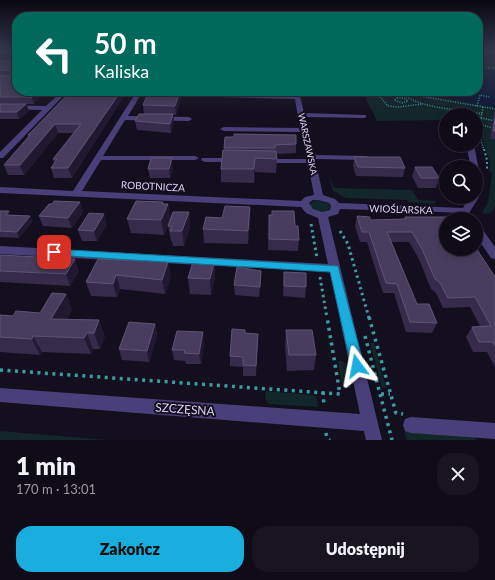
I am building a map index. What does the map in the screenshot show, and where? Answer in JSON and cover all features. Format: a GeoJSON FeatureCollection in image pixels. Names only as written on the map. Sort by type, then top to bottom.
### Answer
{"type":"FeatureCollection","features":[{"type":"Feature","properties":{"kind":"street"},"geometry":{"type":"LineString","coordinates":[[0,156],[59,96]]}},
{"type":"Feature","properties":{"kind":"street"},"geometry":{"type":"LineString","coordinates":[[76,193],[100,158],[137,96]]}},
{"type":"Feature","properties":{"kind":"street","name":"WARSZAWSKA"},"geometry":{"type":"LineString","coordinates":[[297,96],[319,197]]}},
{"type":"Feature","properties":{"kind":"street"},"geometry":{"type":"LineString","coordinates":[[0,107],[46,108]]}},
{"type":"Feature","properties":{"kind":"street"},"geometry":{"type":"LineString","coordinates":[[301,115],[364,116]]}},
{"type":"Feature","properties":{"kind":"street"},"geometry":{"type":"LineString","coordinates":[[124,118],[189,119]]}},
{"type":"Feature","properties":{"kind":"street"},"geometry":{"type":"LineString","coordinates":[[224,129],[304,130]]}},
{"type":"Feature","properties":{"kind":"street"},"geometry":{"type":"LineString","coordinates":[[0,142],[13,143]]}},
{"type":"Feature","properties":{"kind":"street"},"geometry":{"type":"LineString","coordinates":[[100,158],[194,158]]}},
{"type":"Feature","properties":{"kind":"street"},"geometry":{"type":"LineString","coordinates":[[205,160],[375,158]]}},
{"type":"Feature","properties":{"kind":"street","name":"ROBOTNICZA"},"geometry":{"type":"LineString","coordinates":[[0,190],[304,204]]}},
{"type":"Feature","properties":{"kind":"street"},"geometry":{"type":"LineString","coordinates":[[319,197],[332,201],[336,206],[336,209],[332,214],[323,216],[310,213],[304,204],[310,198],[319,197]]}},
{"type":"Feature","properties":{"kind":"street","name":"WIOŚLARSKA"},"geometry":{"type":"LineString","coordinates":[[336,206],[439,213]]}},
{"type":"Feature","properties":{"kind":"street"},"geometry":{"type":"LineString","coordinates":[[323,216],[374,440]]}},
{"type":"Feature","properties":{"kind":"street"},"geometry":{"type":"LineString","coordinates":[[483,238],[495,255]]}},
{"type":"Feature","properties":{"kind":"street"},"geometry":{"type":"LineString","coordinates":[[0,250],[335,268]]}},
{"type":"Feature","properties":{"kind":"street","name":"SZCZĘSNA"},"geometry":{"type":"LineString","coordinates":[[0,395],[370,423]]}},
{"type":"Feature","properties":{"kind":"street"},"geometry":{"type":"LineString","coordinates":[[411,425],[495,431]]}},
{"type":"Feature","properties":{"kind":"path"},"geometry":{"type":"LineString","coordinates":[[379,96],[386,106],[394,107],[427,104]]}},
{"type":"Feature","properties":{"kind":"path"},"geometry":{"type":"LineString","coordinates":[[404,96],[408,99]]}},
{"type":"Feature","properties":{"kind":"path"},"geometry":{"type":"LineString","coordinates":[[419,96],[495,109]]}},
{"type":"Feature","properties":{"kind":"path"},"geometry":{"type":"LineString","coordinates":[[477,106],[480,96]]}},
{"type":"Feature","properties":{"kind":"path"},"geometry":{"type":"LineString","coordinates":[[483,96],[490,97]]}},
{"type":"Feature","properties":{"kind":"path"},"geometry":{"type":"LineString","coordinates":[[407,106],[404,103],[394,100],[400,98],[408,99],[449,108]]}},
{"type":"Feature","properties":{"kind":"path"},"geometry":{"type":"LineString","coordinates":[[404,103],[408,101],[408,99]]}},
{"type":"Feature","properties":{"kind":"path"},"geometry":{"type":"LineString","coordinates":[[483,118],[495,121]]}},
{"type":"Feature","properties":{"kind":"path"},"geometry":{"type":"LineString","coordinates":[[483,125],[495,129]]}},
{"type":"Feature","properties":{"kind":"path"},"geometry":{"type":"LineString","coordinates":[[310,219],[340,394]]}},
{"type":"Feature","properties":{"kind":"path"},"geometry":{"type":"LineString","coordinates":[[339,227],[348,244],[396,413]]}},
{"type":"Feature","properties":{"kind":"path"},"geometry":{"type":"LineString","coordinates":[[0,370],[346,394]]}},
{"type":"Feature","properties":{"kind":"path"},"geometry":{"type":"LineString","coordinates":[[323,392],[324,408]]}},
{"type":"Feature","properties":{"kind":"path"},"geometry":{"type":"LineString","coordinates":[[375,394],[390,394]]}},
{"type":"Feature","properties":{"kind":"path"},"geometry":{"type":"LineString","coordinates":[[385,415],[392,440]]}},
{"type":"Feature","properties":{"kind":"path"},"geometry":{"type":"LineString","coordinates":[[326,433],[327,438],[330,440]]}},
{"type":"Feature","properties":{"kind":"green space"},"geometry":{"type":"Polygon","coordinates":[[[483,72],[495,72],[495,204],[493,211],[488,214],[483,212],[488,203],[492,173],[489,172],[490,163],[483,141],[483,108],[439,108],[439,120],[377,121],[364,96],[483,96],[483,72]]]}},
{"type":"Feature","properties":{"kind":"green space"},"geometry":{"type":"Polygon","coordinates":[[[330,180],[334,188],[412,190],[418,200],[437,201],[434,204],[408,202],[407,200],[346,198],[333,191],[330,180]]]}},
{"type":"Feature","properties":{"kind":"green space"},"geometry":{"type":"Polygon","coordinates":[[[317,200],[329,204],[330,209],[322,212],[314,210],[310,205],[313,201],[317,200]]]}},
{"type":"Feature","properties":{"kind":"green space"},"geometry":{"type":"Polygon","coordinates":[[[370,343],[374,343],[386,388],[382,388],[370,343]]]}},
{"type":"Feature","properties":{"kind":"green space"},"geometry":{"type":"Polygon","coordinates":[[[338,361],[342,361],[346,364],[351,388],[342,386],[338,361]]]}},
{"type":"Feature","properties":{"kind":"green space"},"geometry":{"type":"Polygon","coordinates":[[[266,391],[313,395],[317,398],[318,407],[269,404],[265,399],[266,391]]]}},
{"type":"Feature","properties":{"kind":"green space"},"geometry":{"type":"Polygon","coordinates":[[[0,431],[107,440],[0,440],[0,431]]]}},
{"type":"Feature","properties":{"kind":"green space"},"geometry":{"type":"Polygon","coordinates":[[[404,431],[474,435],[476,440],[407,440],[404,431]]]}},
{"type":"Feature","properties":{"kind":"water"},"geometry":{"type":"Polygon","coordinates":[[[483,72],[495,72],[495,107],[432,96],[483,96],[483,72]]]}},
{"type":"Feature","properties":{"kind":"building"},"geometry":{"type":"Polygon","coordinates":[[[0,75],[12,77],[12,96],[33,96],[0,97],[0,75]]]}},
{"type":"Feature","properties":{"kind":"building"},"geometry":{"type":"Polygon","coordinates":[[[66,96],[118,96],[68,168],[51,168],[57,159],[53,159],[81,124],[55,124],[20,165],[4,165],[30,135],[28,135],[66,96]]]}},
{"type":"Feature","properties":{"kind":"building"},"geometry":{"type":"Polygon","coordinates":[[[147,96],[178,96],[175,106],[143,105],[147,96]]]}},
{"type":"Feature","properties":{"kind":"building"},"geometry":{"type":"Polygon","coordinates":[[[0,104],[26,104],[17,112],[0,112],[0,104]]]}},
{"type":"Feature","properties":{"kind":"building"},"geometry":{"type":"Polygon","coordinates":[[[139,114],[173,114],[170,124],[135,121],[139,114]]]}},
{"type":"Feature","properties":{"kind":"building"},"geometry":{"type":"Polygon","coordinates":[[[495,118],[495,131],[493,131],[495,118]]]}},
{"type":"Feature","properties":{"kind":"building"},"geometry":{"type":"Polygon","coordinates":[[[234,134],[296,135],[296,144],[275,145],[275,148],[224,148],[225,137],[234,137],[234,134]]]}},
{"type":"Feature","properties":{"kind":"building"},"geometry":{"type":"Polygon","coordinates":[[[223,150],[276,151],[277,159],[255,158],[254,169],[221,169],[223,150]]]}},
{"type":"Feature","properties":{"kind":"building"},"geometry":{"type":"Polygon","coordinates":[[[354,157],[400,157],[405,168],[358,167],[354,157]]]}},
{"type":"Feature","properties":{"kind":"building"},"geometry":{"type":"Polygon","coordinates":[[[151,158],[172,158],[169,169],[148,169],[151,158]]]}},
{"type":"Feature","properties":{"kind":"building"},"geometry":{"type":"Polygon","coordinates":[[[415,167],[432,167],[439,178],[421,178],[415,167]]]}},
{"type":"Feature","properties":{"kind":"building"},"geometry":{"type":"Polygon","coordinates":[[[54,201],[80,202],[68,218],[39,216],[49,204],[52,204],[54,201]]]}},
{"type":"Feature","properties":{"kind":"building"},"geometry":{"type":"Polygon","coordinates":[[[136,201],[163,202],[162,204],[168,204],[161,220],[127,219],[136,201]]]}},
{"type":"Feature","properties":{"kind":"building"},"geometry":{"type":"Polygon","coordinates":[[[225,206],[250,207],[248,231],[203,229],[206,217],[222,218],[225,206]]]}},
{"type":"Feature","properties":{"kind":"building"},"geometry":{"type":"Polygon","coordinates":[[[0,211],[9,211],[6,215],[30,216],[17,232],[0,231],[0,211]]]}},
{"type":"Feature","properties":{"kind":"building"},"geometry":{"type":"Polygon","coordinates":[[[272,211],[294,211],[295,226],[298,226],[299,240],[269,239],[269,215],[272,215],[272,211]]]}},
{"type":"Feature","properties":{"kind":"building"},"geometry":{"type":"Polygon","coordinates":[[[173,212],[189,212],[182,231],[170,231],[172,226],[168,226],[173,212]]]}},
{"type":"Feature","properties":{"kind":"building"},"geometry":{"type":"Polygon","coordinates":[[[89,213],[104,214],[94,231],[78,230],[89,213]]]}},
{"type":"Feature","properties":{"kind":"building"},"geometry":{"type":"Polygon","coordinates":[[[357,216],[370,217],[370,220],[406,219],[405,217],[439,217],[439,256],[481,256],[495,277],[495,346],[493,342],[479,342],[472,327],[491,326],[475,297],[448,298],[440,283],[435,279],[422,249],[412,232],[387,232],[417,304],[429,304],[437,323],[410,322],[397,284],[386,283],[369,232],[362,232],[357,216]]]}},
{"type":"Feature","properties":{"kind":"building"},"geometry":{"type":"Polygon","coordinates":[[[0,255],[75,259],[66,274],[0,271],[0,255]]]}},
{"type":"Feature","properties":{"kind":"building"},"geometry":{"type":"Polygon","coordinates":[[[98,259],[168,262],[162,280],[116,275],[113,284],[86,282],[98,259]]]}},
{"type":"Feature","properties":{"kind":"building"},"geometry":{"type":"Polygon","coordinates":[[[193,262],[214,263],[210,279],[188,278],[193,262]]]}},
{"type":"Feature","properties":{"kind":"building"},"geometry":{"type":"Polygon","coordinates":[[[237,267],[261,271],[260,287],[234,285],[237,267]]]}},
{"type":"Feature","properties":{"kind":"building"},"geometry":{"type":"Polygon","coordinates":[[[284,272],[306,273],[306,287],[284,286],[284,272]]]}},
{"type":"Feature","properties":{"kind":"building"},"geometry":{"type":"Polygon","coordinates":[[[52,293],[66,294],[51,319],[99,320],[94,333],[87,333],[84,338],[33,336],[32,339],[0,337],[0,315],[13,316],[16,311],[40,313],[52,293]]]}},
{"type":"Feature","properties":{"kind":"building"},"geometry":{"type":"Polygon","coordinates":[[[129,322],[155,324],[147,351],[119,349],[129,322]]]}},
{"type":"Feature","properties":{"kind":"building"},"geometry":{"type":"Polygon","coordinates":[[[232,329],[245,330],[245,333],[258,334],[256,366],[243,365],[243,357],[230,356],[232,329]]]}},
{"type":"Feature","properties":{"kind":"building"},"geometry":{"type":"Polygon","coordinates":[[[286,330],[312,330],[316,355],[289,355],[286,330]]]}},
{"type":"Feature","properties":{"kind":"building"},"geometry":{"type":"Polygon","coordinates":[[[177,331],[203,332],[199,354],[184,353],[185,350],[172,350],[177,331]]]}},
{"type":"Feature","properties":{"kind":"route"},"geometry":{"type":"LineString","coordinates":[[54,252],[335,268],[357,366]]}}]}
